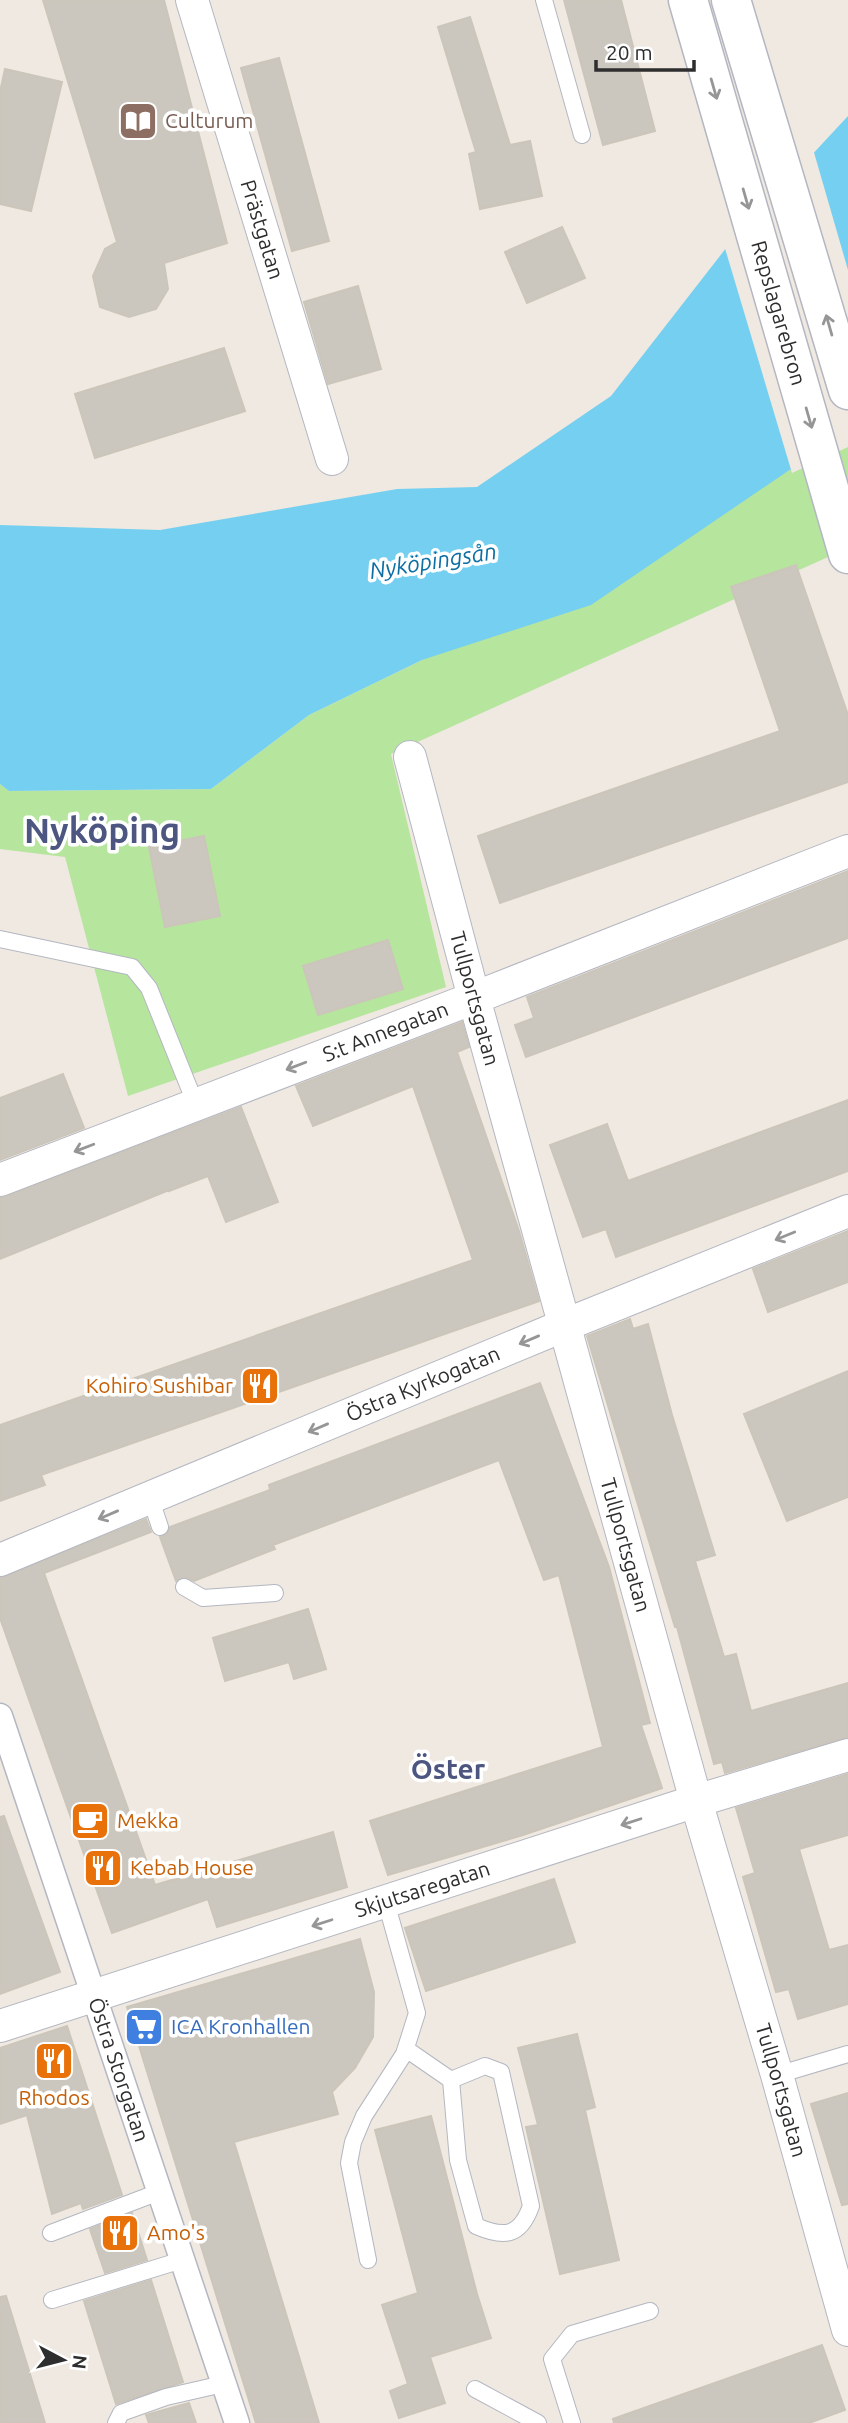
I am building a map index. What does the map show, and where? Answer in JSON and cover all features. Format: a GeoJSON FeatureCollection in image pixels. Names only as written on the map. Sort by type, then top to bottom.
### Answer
{"type":"FeatureCollection","features":[{"type":"Feature","properties":{"kind":"main road","name":"Repslagarebron"},"geometry":{"type":"LineString","coordinates":[[688,0],[848,554]]}},
{"type":"Feature","properties":{"kind":"main road"},"geometry":{"type":"LineString","coordinates":[[732,0],[848,390]]}},
{"type":"Feature","properties":{"kind":"street","name":"Prästgatan"},"geometry":{"type":"LineString","coordinates":[[192,0],[332,459]]}},
{"type":"Feature","properties":{"kind":"street","name":"Tullportsgatan"},"geometry":{"type":"LineString","coordinates":[[410,757],[696,1801],[777,2075],[848,2330]]}},
{"type":"Feature","properties":{"kind":"street","name":"S:t Annegatan"},"geometry":{"type":"LineString","coordinates":[[0,1180],[848,851]]}},
{"type":"Feature","properties":{"kind":"street","name":"Östra Kyrkogatan"},"geometry":{"type":"LineString","coordinates":[[0,1560],[565,1325],[848,1211]]}},
{"type":"Feature","properties":{"kind":"street","name":"Östra Storgatan"},"geometry":{"type":"LineString","coordinates":[[0,1716],[237,2423]]}},
{"type":"Feature","properties":{"kind":"street","name":"Skjutsaregatan"},"geometry":{"type":"LineString","coordinates":[[0,2026],[696,1801],[848,1755]]}},
{"type":"Feature","properties":{"kind":"lane"},"geometry":{"type":"LineString","coordinates":[[544,0],[582,135]]}},
{"type":"Feature","properties":{"kind":"lane"},"geometry":{"type":"LineString","coordinates":[[0,939],[132,967],[149,988],[196,1105]]}},
{"type":"Feature","properties":{"kind":"lane"},"geometry":{"type":"LineString","coordinates":[[150,1497],[160,1527]]}},
{"type":"Feature","properties":{"kind":"lane"},"geometry":{"type":"LineString","coordinates":[[184,1587],[203,1598],[275,1593]]}},
{"type":"Feature","properties":{"kind":"lane"},"geometry":{"type":"LineString","coordinates":[[368,2260],[349,2163],[352,2142],[406,2049],[417,2012],[386,1902]]}},
{"type":"Feature","properties":{"kind":"lane"},"geometry":{"type":"LineString","coordinates":[[406,2049],[451,2080]]}},
{"type":"Feature","properties":{"kind":"lane"},"geometry":{"type":"LineString","coordinates":[[777,2075],[848,2054]]}},
{"type":"Feature","properties":{"kind":"lane"},"geometry":{"type":"LineString","coordinates":[[485,2066],[501,2072],[531,2206],[526,2220],[510,2234],[494,2234],[476,2226],[458,2160],[451,2080],[485,2066]]}},
{"type":"Feature","properties":{"kind":"lane"},"geometry":{"type":"LineString","coordinates":[[51,2233],[159,2192]]}},
{"type":"Feature","properties":{"kind":"lane"},"geometry":{"type":"LineString","coordinates":[[52,2300],[182,2260]]}},
{"type":"Feature","properties":{"kind":"lane"},"geometry":{"type":"LineString","coordinates":[[572,2423],[552,2359],[572,2334],[650,2312]]}},
{"type":"Feature","properties":{"kind":"lane"},"geometry":{"type":"LineString","coordinates":[[116,2423],[121,2413],[166,2397],[223,2384]]}},
{"type":"Feature","properties":{"kind":"lane"},"geometry":{"type":"LineString","coordinates":[[475,2389],[538,2423]]}},
{"type":"Feature","properties":{"kind":"green space"},"geometry":{"type":"Polygon","coordinates":[[[848,443],[848,548],[391,754],[446,987],[128,1096],[65,857],[0,849],[0,784],[9,791],[211,789],[309,715],[848,443]]]}},
{"type":"Feature","properties":{"kind":"water","name":"Nyköpingsån"},"geometry":{"type":"Polygon","coordinates":[[[848,116],[848,443],[788,471],[591,605],[422,660],[309,715],[211,789],[9,791],[0,784],[0,525],[160,530],[397,489],[477,487],[611,396],[730,243],[848,116]]]}},
{"type":"Feature","properties":{"kind":"pier"},"geometry":{"type":"Polygon","coordinates":[[[813,149],[848,270],[848,447],[792,473],[724,245],[813,149]]]}},
{"type":"Feature","properties":{"kind":"building","name":"Culturum"},"geometry":{"type":"Polygon","coordinates":[[[43,0],[164,0],[227,243],[164,263],[168,289],[156,309],[129,317],[100,307],[93,276],[105,249],[117,242],[43,0]]]}},
{"type":"Feature","properties":{"kind":"building"},"geometry":{"type":"Polygon","coordinates":[[[564,0],[621,0],[655,131],[603,145],[564,0]]]}},
{"type":"Feature","properties":{"kind":"building"},"geometry":{"type":"Polygon","coordinates":[[[470,17],[510,145],[530,141],[542,196],[480,209],[469,154],[476,152],[438,27],[470,17]]]}},
{"type":"Feature","properties":{"kind":"building"},"geometry":{"type":"Polygon","coordinates":[[[279,58],[329,241],[292,251],[241,68],[279,58]]]}},
{"type":"Feature","properties":{"kind":"building"},"geometry":{"type":"Polygon","coordinates":[[[5,69],[62,82],[31,211],[0,204],[0,92],[5,69]]]}},
{"type":"Feature","properties":{"kind":"building"},"geometry":{"type":"Polygon","coordinates":[[[562,227],[585,278],[527,303],[505,252],[562,227]]]}},
{"type":"Feature","properties":{"kind":"building"},"geometry":{"type":"Polygon","coordinates":[[[358,286],[381,369],[328,384],[304,302],[358,286]]]}},
{"type":"Feature","properties":{"kind":"building"},"geometry":{"type":"Polygon","coordinates":[[[224,348],[245,411],[95,458],[75,394],[224,348]]]}},
{"type":"Feature","properties":{"kind":"building"},"geometry":{"type":"Polygon","coordinates":[[[796,565],[848,715],[848,782],[500,903],[478,836],[780,731],[731,587],[796,565]]]}},
{"type":"Feature","properties":{"kind":"building"},"geometry":{"type":"Polygon","coordinates":[[[204,836],[220,916],[165,927],[149,847],[204,836]]]}},
{"type":"Feature","properties":{"kind":"building"},"geometry":{"type":"Polygon","coordinates":[[[848,871],[848,938],[526,1057],[515,1025],[534,1018],[527,997],[848,871]]]}},
{"type":"Feature","properties":{"kind":"building"},"geometry":{"type":"Polygon","coordinates":[[[388,940],[403,989],[318,1015],[303,966],[388,940]]]}},
{"type":"Feature","properties":{"kind":"building"},"geometry":{"type":"Polygon","coordinates":[[[462,1022],[469,1047],[457,1052],[519,1231],[539,1301],[41,1475],[45,1485],[0,1501],[0,1425],[473,1260],[413,1086],[313,1126],[296,1086],[462,1022]]]}},
{"type":"Feature","properties":{"kind":"building"},"geometry":{"type":"Polygon","coordinates":[[[63,1074],[84,1128],[0,1160],[0,1098],[63,1074]]]}},
{"type":"Feature","properties":{"kind":"building"},"geometry":{"type":"Polygon","coordinates":[[[848,1100],[848,1171],[616,1257],[606,1229],[583,1237],[550,1145],[607,1124],[628,1181],[848,1100]]]}},
{"type":"Feature","properties":{"kind":"building"},"geometry":{"type":"Polygon","coordinates":[[[241,1107],[278,1202],[226,1222],[208,1176],[0,1259],[0,1198],[241,1107]]]}},
{"type":"Feature","properties":{"kind":"building"},"geometry":{"type":"Polygon","coordinates":[[[848,1231],[848,1282],[768,1312],[753,1269],[848,1231]]]}},
{"type":"Feature","properties":{"kind":"building"},"geometry":{"type":"Polygon","coordinates":[[[630,1319],[633,1329],[648,1324],[672,1415],[715,1555],[695,1561],[724,1657],[736,1654],[751,1711],[848,1683],[848,1737],[725,1773],[722,1762],[714,1764],[677,1627],[587,1336],[630,1319]]]}},
{"type":"Feature","properties":{"kind":"building"},"geometry":{"type":"Polygon","coordinates":[[[848,1371],[848,1497],[787,1521],[744,1414],[848,1371]]]}},
{"type":"Feature","properties":{"kind":"building"},"geometry":{"type":"Polygon","coordinates":[[[540,1383],[609,1567],[650,1723],[641,1725],[662,1788],[523,1835],[388,1875],[370,1821],[603,1747],[559,1575],[544,1580],[499,1460],[273,1545],[275,1549],[194,1581],[185,1577],[176,1581],[160,1537],[167,1534],[170,1527],[270,1490],[269,1485],[540,1383]]]}},
{"type":"Feature","properties":{"kind":"building"},"geometry":{"type":"Polygon","coordinates":[[[146,1519],[151,1532],[44,1573],[155,1885],[333,1832],[347,1887],[217,1927],[208,1899],[112,1933],[0,1618],[0,1578],[146,1519]]]}},
{"type":"Feature","properties":{"kind":"building"},"geometry":{"type":"Polygon","coordinates":[[[308,1609],[326,1669],[294,1679],[289,1662],[225,1681],[213,1638],[308,1609]]]}},
{"type":"Feature","properties":{"kind":"building"},"geometry":{"type":"Polygon","coordinates":[[[848,1774],[848,1835],[799,1849],[829,1950],[848,1945],[848,2004],[798,2019],[789,1989],[776,1992],[743,1877],[755,1873],[736,1808],[848,1774]]]}},
{"type":"Feature","properties":{"kind":"building"},"geometry":{"type":"Polygon","coordinates":[[[4,1816],[60,1972],[0,1994],[0,1817],[4,1816]]]}},
{"type":"Feature","properties":{"kind":"building"},"geometry":{"type":"Polygon","coordinates":[[[554,1879],[575,1942],[426,1991],[405,1928],[554,1879]]]}},
{"type":"Feature","properties":{"kind":"building"},"geometry":{"type":"Polygon","coordinates":[[[360,1939],[374,1992],[373,2037],[355,2068],[332,2092],[338,2114],[234,2142],[319,2423],[256,2423],[127,2007],[360,1939]]]}},
{"type":"Feature","properties":{"kind":"building"},"geometry":{"type":"Polygon","coordinates":[[[67,2026],[122,2195],[83,2209],[81,2203],[52,2214],[27,2115],[0,2124],[0,2048],[67,2026]]]}},
{"type":"Feature","properties":{"kind":"building"},"geometry":{"type":"Polygon","coordinates":[[[577,2034],[595,2107],[585,2110],[619,2260],[560,2274],[526,2127],[538,2125],[518,2048],[577,2034]]]}},
{"type":"Feature","properties":{"kind":"building"},"geometry":{"type":"Polygon","coordinates":[[[848,2093],[848,2204],[842,2205],[811,2104],[848,2093]]]}},
{"type":"Feature","properties":{"kind":"building"},"geometry":{"type":"Polygon","coordinates":[[[431,2116],[491,2338],[430,2357],[445,2403],[399,2418],[390,2391],[408,2384],[382,2305],[418,2293],[375,2130],[431,2116]]]}},
{"type":"Feature","properties":{"kind":"building"},"geometry":{"type":"Polygon","coordinates":[[[132,2213],[147,2260],[105,2273],[90,2229],[132,2213]]]}},
{"type":"Feature","properties":{"kind":"building"},"geometry":{"type":"Polygon","coordinates":[[[151,2280],[183,2382],[116,2404],[84,2301],[151,2280]]]}},
{"type":"Feature","properties":{"kind":"building"},"geometry":{"type":"Polygon","coordinates":[[[6,2296],[45,2423],[0,2423],[0,2297],[6,2296]]]}},
{"type":"Feature","properties":{"kind":"building"},"geometry":{"type":"Polygon","coordinates":[[[822,2345],[845,2410],[809,2423],[614,2423],[613,2419],[822,2345]]]}},
{"type":"Feature","properties":{"kind":"building"},"geometry":{"type":"Polygon","coordinates":[[[189,2403],[196,2423],[149,2423],[146,2415],[189,2403]]]}},
{"type":"Feature","properties":{"kind":"place","name":"Culturum"},"geometry":{"type":"Point","coordinates":[138,121]}},
{"type":"Feature","properties":{"kind":"place","name":"Kohiro Sushibar"},"geometry":{"type":"Point","coordinates":[260,1386]}},
{"type":"Feature","properties":{"kind":"place","name":"Mekka"},"geometry":{"type":"Point","coordinates":[90,1821]}},
{"type":"Feature","properties":{"kind":"place","name":"Kebab House"},"geometry":{"type":"Point","coordinates":[103,1868]}},
{"type":"Feature","properties":{"kind":"place","name":"ICA Kronhallen"},"geometry":{"type":"Point","coordinates":[144,2027]}},
{"type":"Feature","properties":{"kind":"place","name":"Rhodos"},"geometry":{"type":"Point","coordinates":[54,2061]}},
{"type":"Feature","properties":{"kind":"place","name":"Amo's"},"geometry":{"type":"Point","coordinates":[120,2233]}},
{"type":"Feature","properties":{"kind":"district","name":"Nyköping"},"geometry":{"type":"Point","coordinates":[102,831]}},
{"type":"Feature","properties":{"kind":"district","name":"Öster"},"geometry":{"type":"Point","coordinates":[448,1769]}}]}
